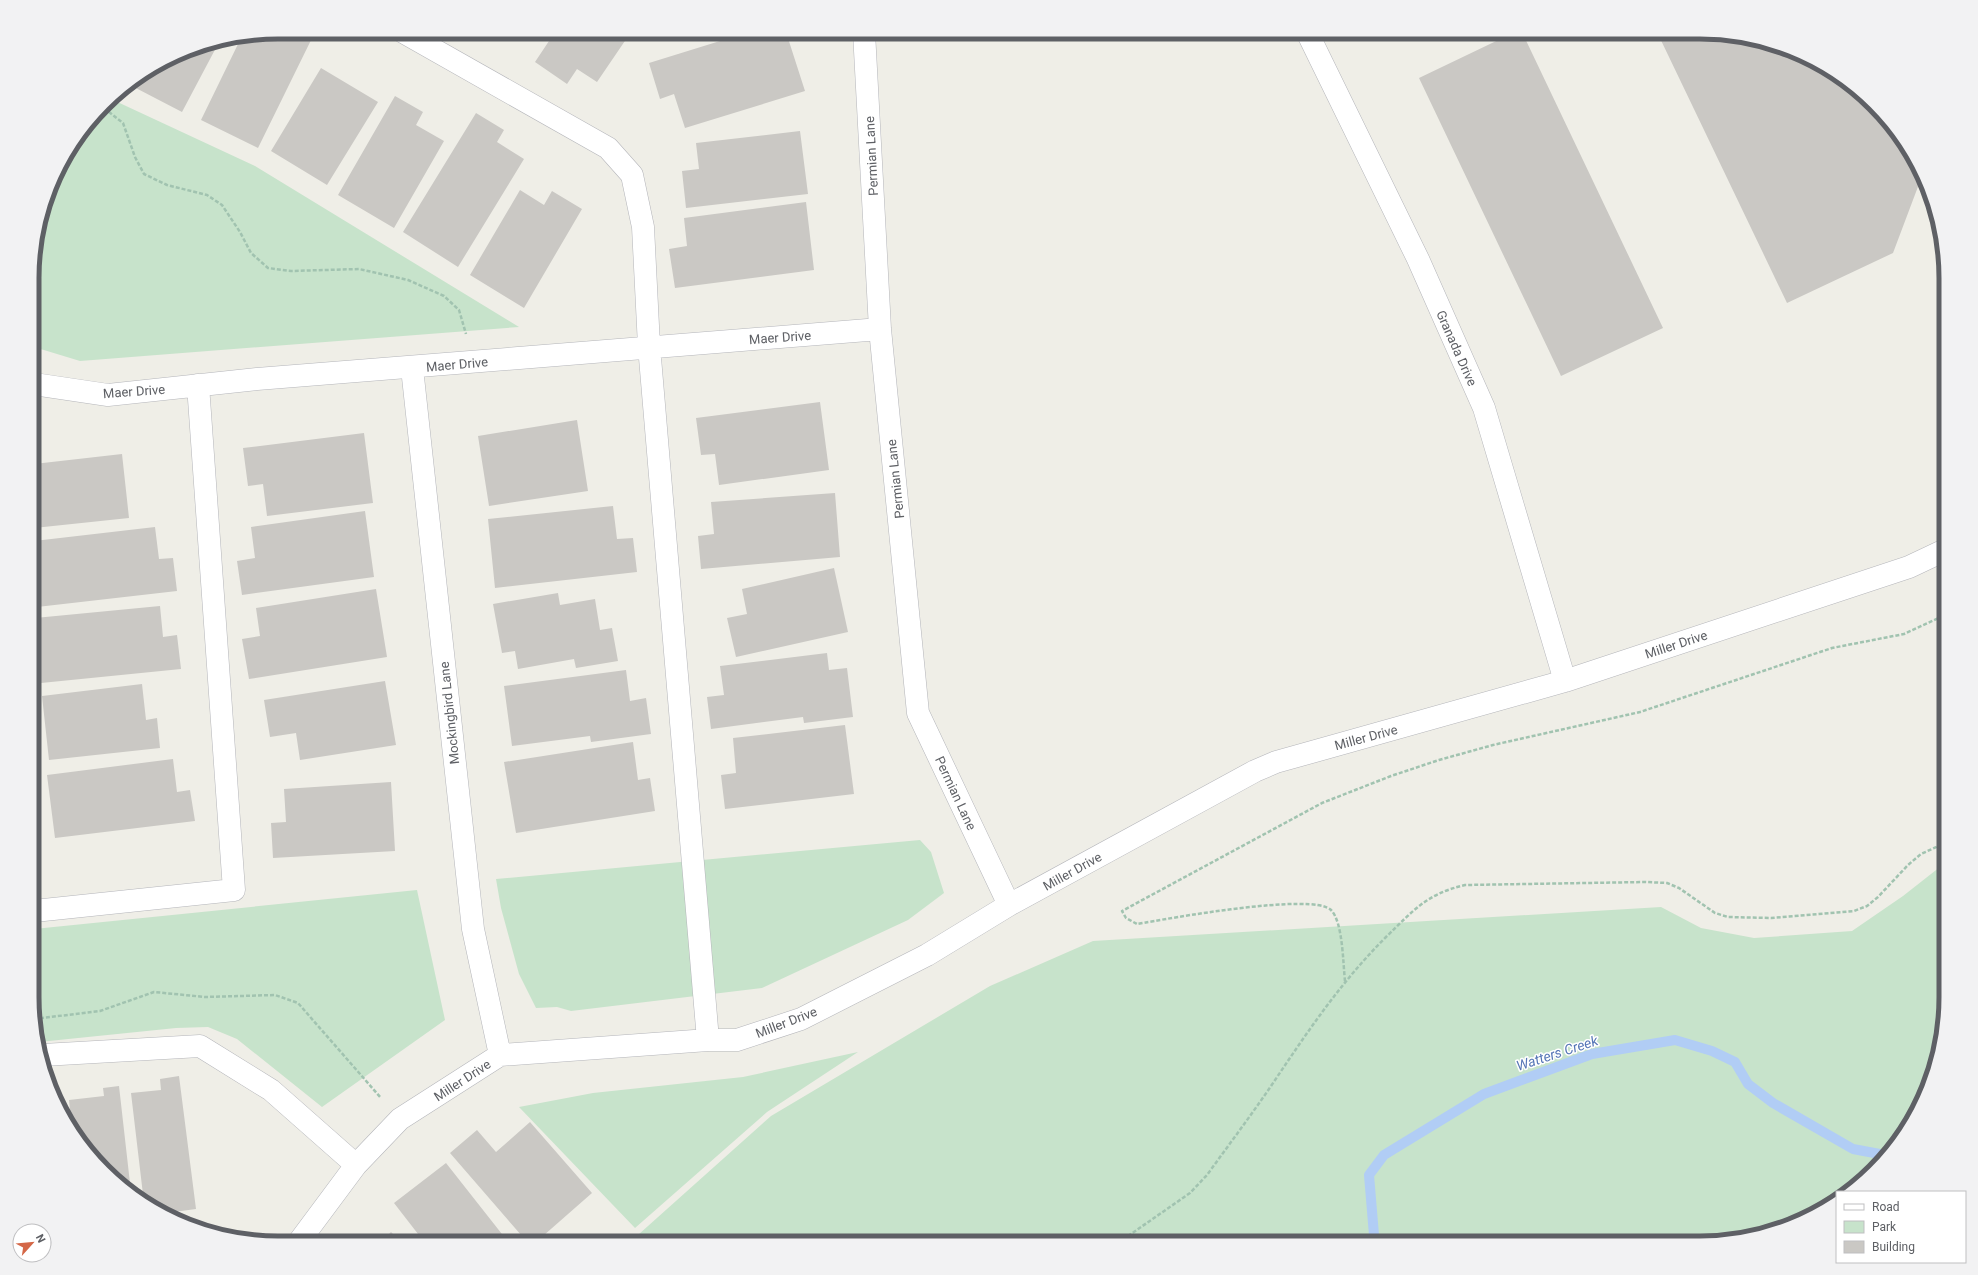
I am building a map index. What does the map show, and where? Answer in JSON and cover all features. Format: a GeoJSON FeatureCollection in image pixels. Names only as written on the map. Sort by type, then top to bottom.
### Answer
{"type":"FeatureCollection","features":[{"type":"Feature","properties":{"kind":"street"},"geometry":{"type":"LineString","coordinates":[[415,39],[608,148],[632,175],[643,227],[649,346],[708,1040]]}},
{"type":"Feature","properties":{"kind":"street","name":"Permian Lane"},"geometry":{"type":"LineString","coordinates":[[864,39],[880,329],[918,713],[1009,906]]}},
{"type":"Feature","properties":{"kind":"street","name":"Granada Drive"},"geometry":{"type":"LineString","coordinates":[[1310,39],[1418,259],[1484,408],[1565,681]]}},
{"type":"Feature","properties":{"kind":"street","name":"Maer Drive"},"geometry":{"type":"LineString","coordinates":[[39,385],[108,394],[649,346],[880,329]]}},
{"type":"Feature","properties":{"kind":"street","name":"Mockingbird Lane"},"geometry":{"type":"LineString","coordinates":[[412,368],[473,929],[500,1055]]}},
{"type":"Feature","properties":{"kind":"street"},"geometry":{"type":"LineString","coordinates":[[39,910],[234,890],[198,385]]}},
{"type":"Feature","properties":{"kind":"street"},"geometry":{"type":"LineString","coordinates":[[1909,567],[1939,543]]}},
{"type":"Feature","properties":{"kind":"street","name":"Miller Drive"},"geometry":{"type":"LineString","coordinates":[[303,1236],[356,1165],[400,1119],[500,1055],[708,1040],[737,1040],[801,1020],[928,955],[1009,906],[1255,771],[1276,762],[1565,681],[1909,567],[1939,553]]}},
{"type":"Feature","properties":{"kind":"street","name":"Miller Drive"},"geometry":{"type":"LineString","coordinates":[[1909,567],[1939,561]]}},
{"type":"Feature","properties":{"kind":"street"},"geometry":{"type":"LineString","coordinates":[[46,1055],[200,1046],[271,1090],[356,1165]]}},
{"type":"Feature","properties":{"kind":"path"},"geometry":{"type":"LineString","coordinates":[[107,111],[123,123],[135,157],[144,174],[167,185],[207,195],[222,205],[240,232],[251,253],[268,268],[291,271],[358,269],[408,280],[444,296],[460,310],[466,335]]}},
{"type":"Feature","properties":{"kind":"path"},"geometry":{"type":"LineString","coordinates":[[1345,981],[1337,923],[1330,909],[1324,906],[1306,904],[1204,912],[1137,924],[1126,918],[1122,911],[1322,803],[1391,776],[1439,760],[1493,745],[1640,712],[1832,648],[1904,634],[1939,618]]}},
{"type":"Feature","properties":{"kind":"path"},"geometry":{"type":"LineString","coordinates":[[1128,1236],[1185,1196],[1208,1175],[1329,1001],[1360,962],[1406,916],[1422,903],[1450,889],[1465,885],[1488,884],[1667,883],[1679,888],[1714,913],[1728,917],[1771,918],[1854,911],[1868,906],[1908,865],[1921,854],[1939,846]]}},
{"type":"Feature","properties":{"kind":"path"},"geometry":{"type":"LineString","coordinates":[[40,1018],[100,1011],[154,992],[205,997],[275,995],[298,1003],[400,1119]]}},
{"type":"Feature","properties":{"kind":"green space"},"geometry":{"type":"Polygon","coordinates":[[[117,102],[255,166],[519,327],[80,361],[39,349],[39,278],[41,247],[47,216],[52,201],[57,187],[71,159],[88,133],[117,102]]]}},
{"type":"Feature","properties":{"kind":"green space"},"geometry":{"type":"Polygon","coordinates":[[[920,840],[931,852],[944,893],[908,920],[762,988],[571,1011],[557,1007],[536,1008],[519,974],[501,908],[496,879],[920,840]]]}},
{"type":"Feature","properties":{"kind":"green space"},"geometry":{"type":"Polygon","coordinates":[[[1939,868],[1939,997],[1937,1028],[1931,1059],[1921,1088],[1899,1130],[1880,1154],[1857,1177],[1840,1191],[1836,1191],[1836,1194],[1833,1196],[1819,1204],[1791,1218],[1762,1228],[1731,1234],[1700,1236],[637,1236],[771,1116],[990,986],[1093,941],[1661,907],[1701,928],[1754,938],[1852,931],[1903,896],[1939,868]]]}},
{"type":"Feature","properties":{"kind":"green space"},"geometry":{"type":"Polygon","coordinates":[[[417,890],[445,1020],[322,1107],[237,1039],[208,1027],[176,1028],[44,1042],[41,1028],[39,997],[39,928],[417,890]]]}},
{"type":"Feature","properties":{"kind":"green space"},"geometry":{"type":"Polygon","coordinates":[[[858,1052],[767,1112],[635,1228],[519,1107],[593,1093],[743,1077],[858,1052]]]}},
{"type":"Feature","properties":{"kind":"building"},"geometry":{"type":"Polygon","coordinates":[[[278,39],[312,39],[258,148],[201,120],[239,43],[278,39]]]}},
{"type":"Feature","properties":{"kind":"building"},"geometry":{"type":"Polygon","coordinates":[[[550,39],[626,39],[597,82],[577,69],[567,84],[535,62],[550,39]]]}},
{"type":"Feature","properties":{"kind":"building"},"geometry":{"type":"Polygon","coordinates":[[[726,39],[788,39],[805,91],[685,128],[674,94],[660,99],[649,63],[726,39]]]}},
{"type":"Feature","properties":{"kind":"building"},"geometry":{"type":"Polygon","coordinates":[[[1500,39],[1525,39],[1663,328],[1561,376],[1419,78],[1500,39]]]}},
{"type":"Feature","properties":{"kind":"building"},"geometry":{"type":"Polygon","coordinates":[[[1660,39],[1731,41],[1762,47],[1791,57],[1819,71],[1845,88],[1880,121],[1899,145],[1919,183],[1893,253],[1787,303],[1660,39]]]}},
{"type":"Feature","properties":{"kind":"building"},"geometry":{"type":"Polygon","coordinates":[[[216,47],[182,112],[134,87],[159,71],[187,57],[216,47]]]}},
{"type":"Feature","properties":{"kind":"building"},"geometry":{"type":"Polygon","coordinates":[[[321,68],[378,102],[327,185],[271,151],[321,68]]]}},
{"type":"Feature","properties":{"kind":"building"},"geometry":{"type":"Polygon","coordinates":[[[395,96],[423,112],[416,125],[444,141],[394,228],[338,195],[395,96]]]}},
{"type":"Feature","properties":{"kind":"building"},"geometry":{"type":"Polygon","coordinates":[[[476,113],[504,130],[497,142],[524,159],[458,267],[403,232],[476,113]]]}},
{"type":"Feature","properties":{"kind":"building"},"geometry":{"type":"Polygon","coordinates":[[[800,131],[808,194],[686,208],[682,171],[699,169],[696,143],[800,131]]]}},
{"type":"Feature","properties":{"kind":"building"},"geometry":{"type":"Polygon","coordinates":[[[520,190],[544,205],[552,191],[582,209],[524,308],[470,275],[520,190]]]}},
{"type":"Feature","properties":{"kind":"building"},"geometry":{"type":"Polygon","coordinates":[[[806,202],[814,270],[675,288],[669,249],[687,246],[684,218],[806,202]]]}},
{"type":"Feature","properties":{"kind":"building"},"geometry":{"type":"Polygon","coordinates":[[[820,402],[829,470],[719,485],[715,454],[701,455],[696,418],[820,402]]]}},
{"type":"Feature","properties":{"kind":"building"},"geometry":{"type":"Polygon","coordinates":[[[577,420],[588,491],[489,506],[478,436],[577,420]]]}},
{"type":"Feature","properties":{"kind":"building"},"geometry":{"type":"Polygon","coordinates":[[[364,433],[373,503],[267,516],[263,484],[248,486],[243,448],[364,433]]]}},
{"type":"Feature","properties":{"kind":"building"},"geometry":{"type":"Polygon","coordinates":[[[122,454],[129,518],[39,527],[39,463],[122,454]]]}},
{"type":"Feature","properties":{"kind":"building"},"geometry":{"type":"Polygon","coordinates":[[[835,493],[840,557],[701,569],[698,536],[714,534],[711,502],[835,493]]]}},
{"type":"Feature","properties":{"kind":"building"},"geometry":{"type":"Polygon","coordinates":[[[613,506],[617,539],[633,538],[637,572],[495,588],[488,519],[613,506]]]}},
{"type":"Feature","properties":{"kind":"building"},"geometry":{"type":"Polygon","coordinates":[[[365,511],[374,577],[242,595],[237,561],[255,558],[251,527],[365,511]]]}},
{"type":"Feature","properties":{"kind":"building"},"geometry":{"type":"Polygon","coordinates":[[[155,527],[159,559],[173,558],[177,591],[39,607],[39,540],[155,527]]]}},
{"type":"Feature","properties":{"kind":"building"},"geometry":{"type":"Polygon","coordinates":[[[834,568],[848,632],[736,657],[727,618],[747,614],[742,589],[834,568]]]}},
{"type":"Feature","properties":{"kind":"building"},"geometry":{"type":"Polygon","coordinates":[[[376,589],[387,657],[249,679],[242,639],[260,636],[256,608],[376,589]]]}},
{"type":"Feature","properties":{"kind":"building"},"geometry":{"type":"Polygon","coordinates":[[[558,593],[560,605],[595,599],[600,630],[612,628],[618,661],[576,668],[574,659],[518,669],[515,651],[502,653],[493,604],[558,593]]]}},
{"type":"Feature","properties":{"kind":"building"},"geometry":{"type":"Polygon","coordinates":[[[160,606],[163,637],[177,635],[181,669],[41,683],[39,661],[39,618],[160,606]]]}},
{"type":"Feature","properties":{"kind":"building"},"geometry":{"type":"Polygon","coordinates":[[[827,653],[829,670],[847,668],[853,717],[804,723],[803,717],[711,729],[707,697],[724,695],[720,666],[827,653]]]}},
{"type":"Feature","properties":{"kind":"building"},"geometry":{"type":"Polygon","coordinates":[[[626,670],[630,701],[646,698],[651,734],[591,742],[590,736],[512,746],[504,686],[626,670]]]}},
{"type":"Feature","properties":{"kind":"building"},"geometry":{"type":"Polygon","coordinates":[[[385,681],[396,745],[300,760],[296,733],[270,737],[264,700],[385,681]]]}},
{"type":"Feature","properties":{"kind":"building"},"geometry":{"type":"Polygon","coordinates":[[[142,684],[146,720],[157,718],[160,748],[49,760],[42,696],[142,684]]]}},
{"type":"Feature","properties":{"kind":"building"},"geometry":{"type":"Polygon","coordinates":[[[845,725],[854,794],[725,809],[721,775],[736,773],[733,738],[845,725]]]}},
{"type":"Feature","properties":{"kind":"building"},"geometry":{"type":"Polygon","coordinates":[[[633,742],[638,780],[650,778],[655,811],[516,833],[504,762],[633,742]]]}},
{"type":"Feature","properties":{"kind":"building"},"geometry":{"type":"Polygon","coordinates":[[[173,759],[177,792],[190,790],[195,821],[55,838],[47,775],[173,759]]]}},
{"type":"Feature","properties":{"kind":"building"},"geometry":{"type":"Polygon","coordinates":[[[391,782],[395,851],[273,858],[271,823],[286,822],[284,789],[391,782]]]}},
{"type":"Feature","properties":{"kind":"building"},"geometry":{"type":"Polygon","coordinates":[[[179,1076],[196,1209],[175,1212],[143,1194],[131,1093],[161,1090],[160,1079],[179,1076]]]}},
{"type":"Feature","properties":{"kind":"building"},"geometry":{"type":"Polygon","coordinates":[[[119,1086],[130,1185],[98,1154],[79,1130],[70,1115],[69,1100],[104,1096],[103,1088],[119,1086]]]}},
{"type":"Feature","properties":{"kind":"building"},"geometry":{"type":"Polygon","coordinates":[[[530,1122],[592,1193],[543,1236],[522,1236],[450,1153],[477,1130],[496,1152],[530,1122]]]}},
{"type":"Feature","properties":{"kind":"building"},"geometry":{"type":"Polygon","coordinates":[[[446,1163],[503,1236],[420,1236],[394,1203],[446,1163]]]}},
{"type":"Feature","properties":{"kind":"building"},"geometry":{"type":"Polygon","coordinates":[[[391,1232],[395,1236],[387,1236],[391,1232]]]}},
{"type":"Feature","properties":{"kind":"waterway","name":"Watters Creek"},"geometry":{"type":"LineString","coordinates":[[1374,1236],[1369,1175],[1384,1155],[1484,1094],[1592,1054],[1675,1040],[1712,1051],[1735,1062],[1748,1084],[1773,1103],[1853,1149],[1880,1154]]}}]}
